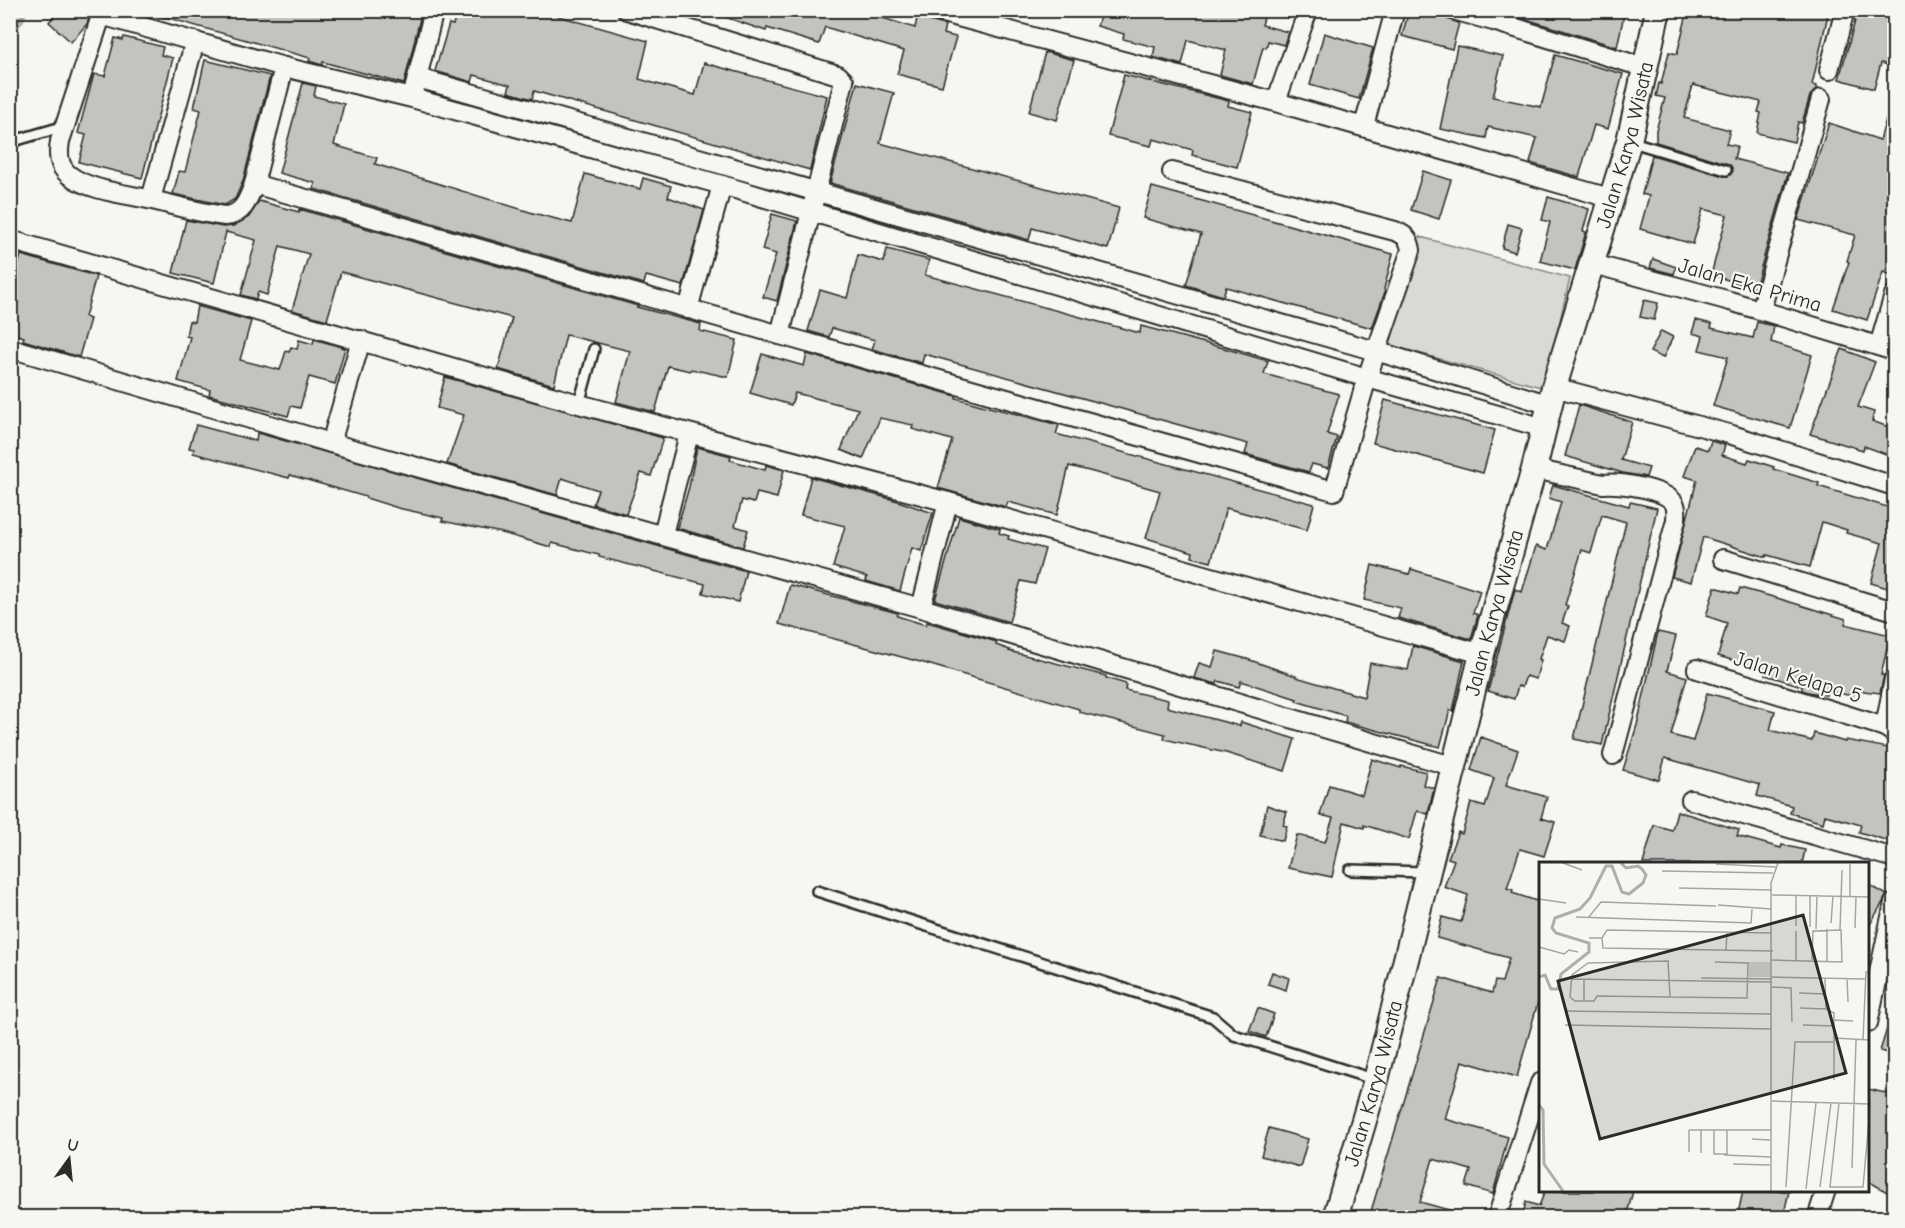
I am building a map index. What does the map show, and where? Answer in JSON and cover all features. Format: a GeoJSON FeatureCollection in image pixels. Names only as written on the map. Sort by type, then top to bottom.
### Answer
{"type":"FeatureCollection","features":[{"type":"Feature","properties":{"kind":"street"},"geometry":{"type":"LineString","coordinates":[[412,98],[434,10]]}},
{"type":"Feature","properties":{"kind":"street"},"geometry":{"type":"LineString","coordinates":[[627,10],[838,75],[844,81],[780,335]]}},
{"type":"Feature","properties":{"kind":"street"},"geometry":{"type":"LineString","coordinates":[[932,10],[1364,126],[1613,199]]}},
{"type":"Feature","properties":{"kind":"street"},"geometry":{"type":"LineString","coordinates":[[1276,102],[1308,10]]}},
{"type":"Feature","properties":{"kind":"street"},"geometry":{"type":"LineString","coordinates":[[1364,126],[1395,10]]}},
{"type":"Feature","properties":{"kind":"street"},"geometry":{"type":"LineString","coordinates":[[1453,10],[1646,68]]}},
{"type":"Feature","properties":{"kind":"street","name":"Jalan Karya Wisata"},"geometry":{"type":"LineString","coordinates":[[1335,1218],[1376,1080],[1482,654],[1552,396],[1629,141],[1658,10]]}},
{"type":"Feature","properties":{"kind":"street"},"geometry":{"type":"LineString","coordinates":[[1829,69],[1845,10]]}},
{"type":"Feature","properties":{"kind":"street"},"geometry":{"type":"LineString","coordinates":[[284,67],[254,184],[242,210],[234,216],[211,214],[105,189],[82,182],[69,175],[61,166],[58,153],[65,126],[102,13],[284,67],[412,98],[722,185],[1367,378],[1544,428]]}},
{"type":"Feature","properties":{"kind":"street"},"geometry":{"type":"LineString","coordinates":[[151,200],[195,41]]}},
{"type":"Feature","properties":{"kind":"street"},"geometry":{"type":"LineString","coordinates":[[418,78],[1376,351],[1552,396],[1729,434],[1894,486]]}},
{"type":"Feature","properties":{"kind":"street"},"geometry":{"type":"LineString","coordinates":[[1761,310],[1821,99]]}},
{"type":"Feature","properties":{"kind":"street"},"geometry":{"type":"LineString","coordinates":[[254,184],[1334,491],[1367,378],[1411,250],[1410,241],[1405,235],[1395,231],[1172,172]]}},
{"type":"Feature","properties":{"kind":"street"},"geometry":{"type":"LineString","coordinates":[[688,309],[722,185]]}},
{"type":"Feature","properties":{"kind":"street"},"geometry":{"type":"LineString","coordinates":[[10,240],[579,404],[948,502],[1482,654]]}},
{"type":"Feature","properties":{"kind":"street","name":"Jalan Eka Prima"},"geometry":{"type":"LineString","coordinates":[[1593,264],[1761,310],[1887,348]]}},
{"type":"Feature","properties":{"kind":"street"},"geometry":{"type":"LineString","coordinates":[[1887,348],[1894,295]]}},
{"type":"Feature","properties":{"kind":"street"},"geometry":{"type":"LineString","coordinates":[[330,443],[361,340]]}},
{"type":"Feature","properties":{"kind":"street"},"geometry":{"type":"LineString","coordinates":[[10,348],[330,443],[663,534],[921,608],[1455,767]]}},
{"type":"Feature","properties":{"kind":"street"},"geometry":{"type":"LineString","coordinates":[[663,534],[689,434]]}},
{"type":"Feature","properties":{"kind":"street"},"geometry":{"type":"LineString","coordinates":[[1535,465],[1604,477],[1612,483],[1655,491],[1668,496],[1675,505],[1676,520],[1613,755]]}},
{"type":"Feature","properties":{"kind":"street"},"geometry":{"type":"LineString","coordinates":[[921,608],[948,502]]}},
{"type":"Feature","properties":{"kind":"street"},"geometry":{"type":"LineString","coordinates":[[1723,559],[1894,611]]}},
{"type":"Feature","properties":{"kind":"street","name":"Jalan Kelapa 5"},"geometry":{"type":"LineString","coordinates":[[1697,669],[1890,730]]}},
{"type":"Feature","properties":{"kind":"street"},"geometry":{"type":"LineString","coordinates":[[1890,730],[1894,679]]}},
{"type":"Feature","properties":{"kind":"street"},"geometry":{"type":"LineString","coordinates":[[1691,800],[1894,858]]}},
{"type":"Feature","properties":{"kind":"street"},"geometry":{"type":"LineString","coordinates":[[1869,1013],[1873,974],[1889,955],[1894,903]]}},
{"type":"Feature","properties":{"kind":"street"},"geometry":{"type":"LineString","coordinates":[[1497,1218],[1539,1086]]}},
{"type":"Feature","properties":{"kind":"street"},"geometry":{"type":"LineString","coordinates":[[1817,1218],[1826,1192]]}},
{"type":"Feature","properties":{"kind":"lane"},"geometry":{"type":"LineString","coordinates":[[10,142],[65,126]]}},
{"type":"Feature","properties":{"kind":"lane"},"geometry":{"type":"LineString","coordinates":[[1629,141],[1726,170]]}},
{"type":"Feature","properties":{"kind":"lane"},"geometry":{"type":"LineString","coordinates":[[579,404],[594,349]]}},
{"type":"Feature","properties":{"kind":"lane"},"geometry":{"type":"LineString","coordinates":[[1350,870],[1428,872]]}},
{"type":"Feature","properties":{"kind":"lane"},"geometry":{"type":"LineString","coordinates":[[817,891],[1213,1017],[1234,1035],[1376,1080]]}},
{"type":"Feature","properties":{"kind":"shaded area"},"geometry":{"type":"Polygon","coordinates":[[[1417,236],[1570,278],[1544,388],[1390,345],[1417,236]]]}},
{"type":"Feature","properties":{"kind":"building"},"geometry":{"type":"Polygon","coordinates":[[[59,10],[91,10],[87,24],[71,42],[49,22],[59,10]]]}},
{"type":"Feature","properties":{"kind":"building"},"geometry":{"type":"Polygon","coordinates":[[[154,10],[422,10],[404,84],[323,62],[322,65],[309,61],[310,58],[154,14],[154,10]]]}},
{"type":"Feature","properties":{"kind":"building"},"geometry":{"type":"Polygon","coordinates":[[[457,10],[559,10],[558,16],[648,41],[639,79],[695,95],[704,63],[827,96],[810,170],[534,91],[532,99],[508,92],[510,85],[474,75],[472,82],[435,71],[449,24],[453,25],[457,10]]]}},
{"type":"Feature","properties":{"kind":"building"},"geometry":{"type":"Polygon","coordinates":[[[713,10],[857,10],[915,28],[918,13],[929,21],[945,25],[943,34],[956,37],[942,86],[897,74],[904,51],[825,27],[819,44],[767,28],[766,31],[713,13],[713,10]]]}},
{"type":"Feature","properties":{"kind":"building"},"geometry":{"type":"Polygon","coordinates":[[[1102,10],[1266,10],[1262,25],[1288,32],[1284,45],[1268,41],[1266,48],[1263,47],[1253,84],[1220,75],[1226,50],[1188,40],[1182,65],[1153,57],[1155,47],[1123,39],[1124,34],[1097,26],[1102,10]]]}},
{"type":"Feature","properties":{"kind":"building"},"geometry":{"type":"Polygon","coordinates":[[[1409,10],[1420,10],[1459,23],[1452,49],[1402,36],[1409,10]]]}},
{"type":"Feature","properties":{"kind":"building"},"geometry":{"type":"Polygon","coordinates":[[[1497,10],[1625,10],[1617,47],[1497,10]]]}},
{"type":"Feature","properties":{"kind":"building"},"geometry":{"type":"Polygon","coordinates":[[[1688,10],[1829,10],[1812,85],[1817,86],[1817,89],[1810,96],[1802,123],[1798,122],[1794,142],[1757,133],[1761,102],[1693,85],[1684,118],[1730,130],[1726,144],[1737,146],[1734,159],[1788,173],[1755,288],[1711,275],[1727,215],[1703,209],[1693,244],[1640,229],[1649,196],[1642,194],[1652,155],[1724,176],[1730,175],[1733,171],[1728,164],[1656,142],[1656,130],[1665,98],[1656,96],[1659,83],[1661,84],[1669,52],[1677,54],[1688,10]]]}},
{"type":"Feature","properties":{"kind":"building"},"geometry":{"type":"Polygon","coordinates":[[[1858,10],[1894,10],[1894,67],[1881,63],[1874,89],[1839,79],[1858,10]]]}},
{"type":"Feature","properties":{"kind":"building"},"geometry":{"type":"Polygon","coordinates":[[[1324,33],[1373,48],[1359,99],[1310,85],[1324,33]]]}},
{"type":"Feature","properties":{"kind":"building"},"geometry":{"type":"Polygon","coordinates":[[[124,37],[163,47],[161,55],[173,58],[142,178],[79,162],[86,135],[78,133],[94,74],[105,76],[115,38],[123,40],[124,37]]]}},
{"type":"Feature","properties":{"kind":"building"},"geometry":{"type":"Polygon","coordinates":[[[1457,46],[1503,56],[1493,97],[1541,107],[1555,55],[1623,74],[1608,129],[1594,125],[1579,177],[1530,163],[1537,138],[1488,127],[1486,138],[1440,129],[1457,46]]]}},
{"type":"Feature","properties":{"kind":"building"},"geometry":{"type":"Polygon","coordinates":[[[1045,52],[1074,60],[1057,120],[1029,112],[1045,52]]]}},
{"type":"Feature","properties":{"kind":"building"},"geometry":{"type":"Polygon","coordinates":[[[205,60],[270,76],[243,181],[235,199],[225,205],[173,194],[179,171],[185,172],[201,110],[194,108],[205,60]]]}},
{"type":"Feature","properties":{"kind":"building"},"geometry":{"type":"Polygon","coordinates":[[[1124,75],[1229,101],[1228,106],[1252,112],[1237,167],[1192,155],[1193,150],[1153,139],[1151,146],[1108,136],[1124,75]]]}},
{"type":"Feature","properties":{"kind":"building"},"geometry":{"type":"Polygon","coordinates":[[[303,83],[316,86],[314,96],[344,104],[334,145],[377,158],[375,164],[533,213],[572,223],[585,174],[640,189],[643,178],[671,186],[668,197],[704,210],[683,286],[646,276],[644,284],[314,189],[315,183],[279,173],[303,83]]]}},
{"type":"Feature","properties":{"kind":"building"},"geometry":{"type":"Polygon","coordinates":[[[857,83],[894,93],[880,143],[1119,208],[1108,249],[1032,228],[1029,240],[830,183],[857,83]]]}},
{"type":"Feature","properties":{"kind":"building"},"geometry":{"type":"Polygon","coordinates":[[[1891,102],[1894,102],[1894,276],[1883,272],[1867,320],[1833,309],[1849,262],[1847,261],[1855,235],[1798,220],[1829,123],[1880,140],[1891,102]]]}},
{"type":"Feature","properties":{"kind":"building"},"geometry":{"type":"Polygon","coordinates":[[[1423,171],[1451,180],[1439,219],[1411,210],[1423,171]]]}},
{"type":"Feature","properties":{"kind":"building"},"geometry":{"type":"Polygon","coordinates":[[[1152,187],[1393,254],[1385,292],[1372,328],[1226,287],[1223,296],[1186,285],[1201,234],[1143,218],[1152,187]]]}},
{"type":"Feature","properties":{"kind":"building"},"geometry":{"type":"Polygon","coordinates":[[[1548,197],[1589,209],[1583,231],[1586,232],[1575,270],[1540,261],[1550,222],[1542,220],[1548,197]]]}},
{"type":"Feature","properties":{"kind":"building"},"geometry":{"type":"Polygon","coordinates":[[[259,201],[299,212],[299,209],[701,324],[700,331],[737,340],[728,377],[668,366],[655,412],[616,402],[630,351],[566,335],[554,385],[498,369],[512,318],[341,272],[327,320],[292,310],[309,254],[280,246],[267,295],[258,292],[256,299],[241,295],[256,240],[226,232],[214,283],[173,273],[186,220],[223,227],[233,226],[249,217],[259,201]]]}},
{"type":"Feature","properties":{"kind":"building"},"geometry":{"type":"Polygon","coordinates":[[[772,214],[797,221],[777,301],[763,297],[776,254],[762,250],[772,214]]]}},
{"type":"Feature","properties":{"kind":"building"},"geometry":{"type":"Polygon","coordinates":[[[1508,224],[1522,228],[1515,252],[1502,248],[1508,224]]]}},
{"type":"Feature","properties":{"kind":"building"},"geometry":{"type":"Polygon","coordinates":[[[887,249],[929,260],[925,275],[1140,333],[1141,326],[1227,349],[1268,361],[1264,374],[1339,394],[1327,434],[1337,437],[1328,468],[1312,464],[1309,472],[1245,454],[1248,444],[924,354],[922,363],[872,349],[875,340],[832,328],[829,337],[808,331],[820,290],[847,298],[858,255],[884,262],[887,249]]]}},
{"type":"Feature","properties":{"kind":"building"},"geometry":{"type":"Polygon","coordinates":[[[21,255],[96,276],[85,317],[90,319],[79,357],[23,340],[24,337],[10,333],[10,293],[21,255]]]}},
{"type":"Feature","properties":{"kind":"building"},"geometry":{"type":"Polygon","coordinates":[[[1653,259],[1676,267],[1674,274],[1650,268],[1653,259]]]}},
{"type":"Feature","properties":{"kind":"building"},"geometry":{"type":"Polygon","coordinates":[[[1644,300],[1658,303],[1654,320],[1640,317],[1644,300]]]}},
{"type":"Feature","properties":{"kind":"building"},"geometry":{"type":"Polygon","coordinates":[[[197,306],[251,321],[240,360],[280,370],[286,351],[289,352],[291,347],[297,349],[299,340],[313,344],[314,339],[345,348],[335,384],[309,377],[300,408],[291,406],[288,416],[209,395],[210,390],[178,381],[190,337],[186,336],[189,321],[194,322],[197,306]]]}},
{"type":"Feature","properties":{"kind":"building"},"geometry":{"type":"Polygon","coordinates":[[[1696,320],[1712,324],[1711,328],[1753,338],[1757,322],[1774,326],[1771,342],[1812,355],[1790,428],[1713,406],[1728,357],[1699,350],[1703,336],[1692,333],[1696,320]]]}},
{"type":"Feature","properties":{"kind":"building"},"geometry":{"type":"Polygon","coordinates":[[[1661,331],[1673,337],[1663,358],[1650,352],[1661,331]]]}},
{"type":"Feature","properties":{"kind":"building"},"geometry":{"type":"Polygon","coordinates":[[[1842,349],[1875,362],[1858,407],[1874,412],[1872,421],[1894,429],[1894,457],[1864,446],[1863,450],[1810,434],[1842,349]]]}},
{"type":"Feature","properties":{"kind":"building"},"geometry":{"type":"Polygon","coordinates":[[[762,354],[804,366],[807,354],[956,396],[956,398],[1059,425],[1056,434],[1314,504],[1307,530],[1226,508],[1211,562],[1192,557],[1193,552],[1146,538],[1160,491],[1093,472],[1069,466],[1057,515],[1008,502],[1006,507],[938,488],[952,440],[912,429],[913,425],[880,418],[863,459],[841,450],[858,409],[795,393],[791,405],[750,393],[762,354]]]}},
{"type":"Feature","properties":{"kind":"building"},"geometry":{"type":"Polygon","coordinates":[[[445,377],[663,438],[651,476],[641,473],[626,514],[593,504],[598,490],[562,478],[557,495],[447,464],[464,415],[437,408],[445,377]]]}},
{"type":"Feature","properties":{"kind":"building"},"geometry":{"type":"Polygon","coordinates":[[[1385,400],[1495,430],[1483,473],[1373,443],[1385,400]]]}},
{"type":"Feature","properties":{"kind":"building"},"geometry":{"type":"Polygon","coordinates":[[[1579,405],[1632,422],[1621,460],[1649,468],[1646,477],[1623,473],[1565,456],[1579,405]]]}},
{"type":"Feature","properties":{"kind":"building"},"geometry":{"type":"Polygon","coordinates":[[[196,425],[256,441],[257,433],[261,434],[746,571],[738,602],[703,593],[705,584],[599,557],[599,555],[552,543],[551,547],[502,533],[442,521],[443,518],[398,508],[290,475],[289,478],[193,453],[194,449],[189,448],[196,425]]]}},
{"type":"Feature","properties":{"kind":"building"},"geometry":{"type":"Polygon","coordinates":[[[1711,441],[1725,445],[1722,455],[1747,463],[1749,459],[1819,483],[1818,486],[1894,509],[1894,590],[1871,583],[1882,543],[1846,533],[1847,530],[1822,522],[1810,567],[1767,555],[1766,557],[1703,537],[1691,582],[1672,577],[1697,480],[1684,476],[1695,446],[1708,450],[1711,441]]]}},
{"type":"Feature","properties":{"kind":"building"},"geometry":{"type":"Polygon","coordinates":[[[697,447],[731,456],[730,460],[765,470],[766,465],[784,470],[777,498],[757,493],[754,503],[742,500],[735,526],[748,530],[743,547],[677,528],[689,487],[697,447]]]}},
{"type":"Feature","properties":{"kind":"building"},"geometry":{"type":"Polygon","coordinates":[[[811,477],[933,513],[921,551],[912,548],[900,591],[866,581],[867,577],[833,567],[845,526],[801,515],[811,477]]]}},
{"type":"Feature","properties":{"kind":"building"},"geometry":{"type":"Polygon","coordinates":[[[1553,485],[1629,506],[1630,502],[1657,508],[1602,745],[1574,739],[1626,522],[1602,515],[1591,553],[1582,550],[1565,605],[1568,606],[1562,623],[1570,626],[1565,641],[1547,635],[1539,659],[1541,660],[1536,679],[1526,676],[1522,687],[1518,686],[1514,699],[1488,691],[1515,589],[1522,592],[1536,546],[1547,550],[1561,502],[1549,498],[1553,485]]]}},
{"type":"Feature","properties":{"kind":"building"},"geometry":{"type":"Polygon","coordinates":[[[959,517],[1000,529],[999,533],[1009,536],[1008,539],[1045,549],[1035,584],[1021,581],[1009,622],[935,600],[959,517]]]}},
{"type":"Feature","properties":{"kind":"building"},"geometry":{"type":"Polygon","coordinates":[[[1372,565],[1409,574],[1411,569],[1480,591],[1473,613],[1478,615],[1471,639],[1398,618],[1401,608],[1364,600],[1372,565]]]}},
{"type":"Feature","properties":{"kind":"building"},"geometry":{"type":"Polygon","coordinates":[[[790,585],[898,613],[897,616],[926,625],[927,622],[997,642],[996,645],[1009,651],[1106,676],[1106,678],[1126,684],[1125,690],[1168,700],[1167,707],[1240,726],[1241,722],[1295,739],[1285,771],[1226,753],[1164,739],[1165,734],[1079,712],[1079,709],[924,663],[779,624],[790,585]]]}},
{"type":"Feature","properties":{"kind":"building"},"geometry":{"type":"Polygon","coordinates":[[[1715,587],[1738,594],[1740,588],[1777,598],[1846,619],[1845,624],[1890,635],[1881,675],[1884,675],[1880,693],[1855,690],[1853,696],[1826,691],[1826,695],[1808,692],[1802,690],[1802,686],[1765,675],[1766,670],[1718,656],[1727,623],[1706,616],[1715,587]]]}},
{"type":"Feature","properties":{"kind":"building"},"geometry":{"type":"Polygon","coordinates":[[[1658,632],[1676,636],[1667,671],[1687,677],[1671,735],[1693,741],[1707,693],[1775,711],[1770,730],[1812,741],[1814,733],[1845,742],[1846,740],[1894,749],[1894,833],[1892,842],[1859,832],[1861,825],[1825,815],[1823,823],[1790,813],[1792,806],[1757,796],[1760,785],[1665,758],[1659,780],[1623,770],[1637,725],[1658,632]]]}},
{"type":"Feature","properties":{"kind":"building"},"geometry":{"type":"Polygon","coordinates":[[[1413,646],[1464,661],[1453,711],[1450,710],[1440,747],[1345,722],[1346,716],[1241,681],[1239,687],[1194,678],[1199,663],[1212,667],[1217,651],[1364,697],[1370,663],[1408,670],[1413,646]]]}},
{"type":"Feature","properties":{"kind":"building"},"geometry":{"type":"Polygon","coordinates":[[[1481,737],[1518,750],[1506,785],[1547,797],[1541,818],[1555,822],[1544,856],[1520,849],[1507,888],[1513,890],[1512,893],[1539,902],[1539,999],[1517,1077],[1462,1061],[1445,1119],[1508,1137],[1493,1194],[1466,1186],[1471,1170],[1433,1159],[1420,1202],[1460,1213],[1460,1218],[1369,1218],[1441,978],[1492,993],[1495,981],[1502,982],[1509,958],[1437,938],[1442,917],[1461,922],[1468,895],[1444,887],[1454,860],[1448,858],[1458,832],[1462,834],[1471,803],[1485,807],[1494,778],[1471,770],[1481,737]]]}},
{"type":"Feature","properties":{"kind":"building"},"geometry":{"type":"Polygon","coordinates":[[[1372,759],[1401,768],[1401,766],[1426,772],[1423,785],[1434,788],[1428,814],[1417,811],[1409,839],[1364,825],[1364,828],[1344,822],[1332,877],[1288,868],[1297,835],[1325,842],[1333,818],[1320,815],[1329,785],[1362,795],[1372,759]]]}},
{"type":"Feature","properties":{"kind":"building"},"geometry":{"type":"Polygon","coordinates":[[[1267,805],[1287,812],[1283,825],[1287,826],[1283,841],[1260,835],[1267,805]]]}},
{"type":"Feature","properties":{"kind":"building"},"geometry":{"type":"Polygon","coordinates":[[[1677,811],[1739,830],[1737,836],[1781,848],[1782,845],[1805,850],[1802,862],[1644,862],[1654,825],[1672,830],[1677,811]]]}},
{"type":"Feature","properties":{"kind":"building"},"geometry":{"type":"Polygon","coordinates":[[[1869,885],[1887,895],[1869,926],[1869,885]]]}},
{"type":"Feature","properties":{"kind":"building"},"geometry":{"type":"Polygon","coordinates":[[[1272,972],[1289,978],[1286,990],[1268,984],[1272,972]]]}},
{"type":"Feature","properties":{"kind":"building"},"geometry":{"type":"Polygon","coordinates":[[[1258,1008],[1274,1014],[1266,1037],[1249,1031],[1258,1008]]]}},
{"type":"Feature","properties":{"kind":"building"},"geometry":{"type":"Polygon","coordinates":[[[1892,1013],[1894,1013],[1894,1055],[1880,1051],[1892,1013]]]}},
{"type":"Feature","properties":{"kind":"building"},"geometry":{"type":"Polygon","coordinates":[[[1869,1089],[1894,1095],[1894,1196],[1869,1182],[1869,1089]]]}},
{"type":"Feature","properties":{"kind":"building"},"geometry":{"type":"Polygon","coordinates":[[[1269,1128],[1308,1139],[1300,1167],[1261,1156],[1269,1128]]]}},
{"type":"Feature","properties":{"kind":"building"},"geometry":{"type":"Polygon","coordinates":[[[1545,1192],[1633,1192],[1626,1218],[1522,1218],[1526,1202],[1539,1206],[1545,1192]]]}},
{"type":"Feature","properties":{"kind":"building"},"geometry":{"type":"Polygon","coordinates":[[[1743,1192],[1789,1192],[1783,1218],[1737,1218],[1743,1192]]]}},
{"type":"Feature","properties":{"kind":"waterway"},"geometry":{"type":"LineString","coordinates":[[10,15],[12,10]]}}]}
